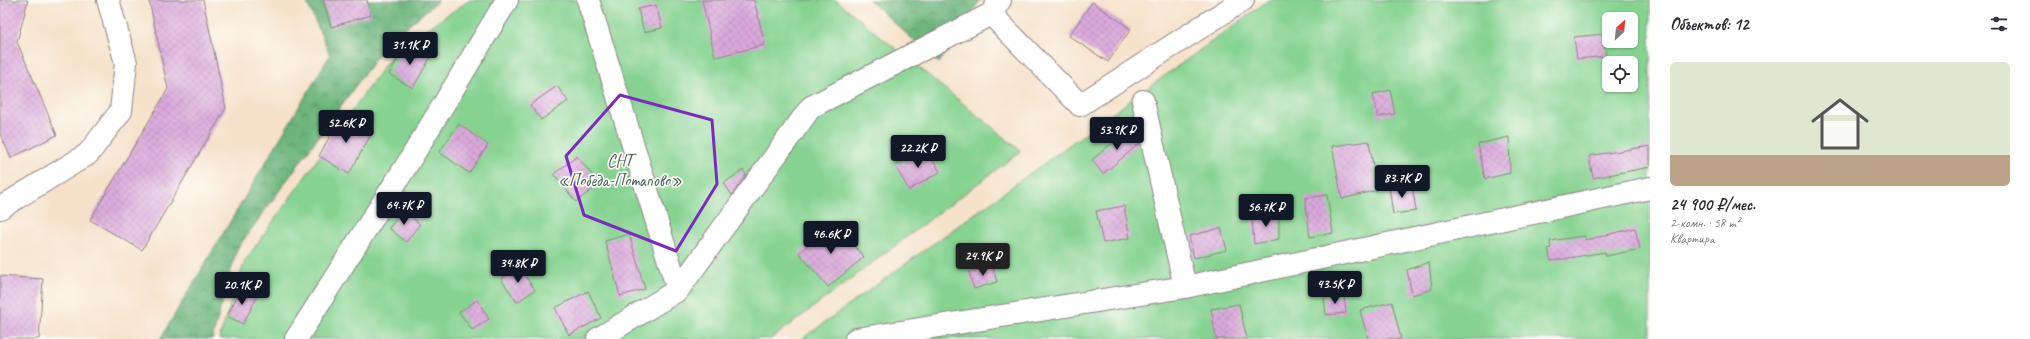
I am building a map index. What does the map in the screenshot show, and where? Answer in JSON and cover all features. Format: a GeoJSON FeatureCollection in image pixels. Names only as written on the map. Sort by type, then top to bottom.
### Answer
{"type":"FeatureCollection","features":[{"type":"Feature","properties":{"kind":"street"},"geometry":{"type":"LineString","coordinates":[[0,208],[88,154],[121,111],[126,63],[108,0]]}},
{"type":"Feature","properties":{"kind":"street"},"geometry":{"type":"LineString","coordinates":[[296,339],[408,163],[507,0]]}},
{"type":"Feature","properties":{"kind":"street"},"geometry":{"type":"LineString","coordinates":[[588,0],[678,290]]}},
{"type":"Feature","properties":{"kind":"street"},"geometry":{"type":"LineString","coordinates":[[598,339],[678,290],[811,106],[996,7],[1080,105],[1243,0]]}},
{"type":"Feature","properties":{"kind":"street"},"geometry":{"type":"LineString","coordinates":[[1143,101],[1185,287]]}},
{"type":"Feature","properties":{"kind":"street"},"geometry":{"type":"LineString","coordinates":[[856,339],[1185,287],[1650,188]]}},
{"type":"Feature","properties":{"kind":"highlighted area"},"geometry":{"type":"Polygon","coordinates":[[[620,95],[712,120],[717,184],[676,251],[584,215],[566,156],[620,95]]]}},
{"type":"Feature","properties":{"kind":"green space"},"geometry":{"type":"Polygon","coordinates":[[[306,0],[439,0],[386,44],[237,249],[212,339],[160,339],[330,55],[306,0]]]}},
{"type":"Feature","properties":{"kind":"green space","name":"СНТ «Победа-Потапово»"},"geometry":{"type":"Polygon","coordinates":[[[470,0],[836,0],[1021,151],[771,339],[219,339],[245,261],[396,49],[470,0]]]}},
{"type":"Feature","properties":{"kind":"green space"},"geometry":{"type":"Polygon","coordinates":[[[869,0],[980,0],[939,63],[869,0]]]}},
{"type":"Feature","properties":{"kind":"green space"},"geometry":{"type":"Polygon","coordinates":[[[1269,0],[1650,0],[1650,339],[802,339],[1269,0]]]}},
{"type":"Feature","properties":{"kind":"building"},"geometry":{"type":"Polygon","coordinates":[[[0,0],[28,0],[17,42],[57,135],[11,158],[0,134],[0,0]]]}},
{"type":"Feature","properties":{"kind":"building"},"geometry":{"type":"Polygon","coordinates":[[[149,0],[203,0],[226,108],[142,250],[90,220],[168,89],[149,0]]]}},
{"type":"Feature","properties":{"kind":"building"},"geometry":{"type":"Polygon","coordinates":[[[323,0],[367,0],[371,15],[331,27],[323,0]]]}},
{"type":"Feature","properties":{"kind":"building"},"geometry":{"type":"Polygon","coordinates":[[[702,0],[754,0],[765,45],[715,57],[702,0]]]}},
{"type":"Feature","properties":{"kind":"building"},"geometry":{"type":"Polygon","coordinates":[[[1092,2],[1131,29],[1108,62],[1069,36],[1092,2]]]}},
{"type":"Feature","properties":{"kind":"building"},"geometry":{"type":"Polygon","coordinates":[[[656,5],[662,28],[644,32],[638,9],[656,5]]]}},
{"type":"Feature","properties":{"kind":"building"},"geometry":{"type":"Polygon","coordinates":[[[1602,34],[1602,48],[1605,48],[1606,56],[1577,59],[1574,37],[1602,34]]]}},
{"type":"Feature","properties":{"kind":"building"},"geometry":{"type":"Polygon","coordinates":[[[406,44],[430,58],[413,88],[389,74],[406,44]]]}},
{"type":"Feature","properties":{"kind":"building"},"geometry":{"type":"Polygon","coordinates":[[[557,86],[568,101],[541,120],[530,105],[557,86]]]}},
{"type":"Feature","properties":{"kind":"building"},"geometry":{"type":"Polygon","coordinates":[[[1390,90],[1395,114],[1378,117],[1373,94],[1390,90]]]}},
{"type":"Feature","properties":{"kind":"building"},"geometry":{"type":"Polygon","coordinates":[[[342,114],[373,131],[349,174],[319,156],[342,114]]]}},
{"type":"Feature","properties":{"kind":"building"},"geometry":{"type":"Polygon","coordinates":[[[459,124],[488,145],[469,173],[439,152],[459,124]]]}},
{"type":"Feature","properties":{"kind":"building"},"geometry":{"type":"Polygon","coordinates":[[[1130,128],[1138,137],[1140,143],[1103,174],[1092,160],[1130,128]]]}},
{"type":"Feature","properties":{"kind":"building"},"geometry":{"type":"Polygon","coordinates":[[[1509,137],[1510,173],[1485,179],[1478,144],[1509,137]]]}},
{"type":"Feature","properties":{"kind":"building"},"geometry":{"type":"Polygon","coordinates":[[[1369,141],[1377,190],[1342,199],[1332,146],[1369,141]]]}},
{"type":"Feature","properties":{"kind":"building"},"geometry":{"type":"Polygon","coordinates":[[[1650,146],[1650,167],[1593,178],[1589,156],[1650,146]]]}},
{"type":"Feature","properties":{"kind":"building"},"geometry":{"type":"Polygon","coordinates":[[[926,148],[940,172],[909,190],[895,166],[926,148]]]}},
{"type":"Feature","properties":{"kind":"building"},"geometry":{"type":"Polygon","coordinates":[[[577,156],[599,184],[576,202],[554,174],[577,156]]]}},
{"type":"Feature","properties":{"kind":"building"},"geometry":{"type":"Polygon","coordinates":[[[743,170],[746,175],[732,195],[724,183],[743,170]]]}},
{"type":"Feature","properties":{"kind":"building"},"geometry":{"type":"Polygon","coordinates":[[[1412,184],[1416,211],[1393,214],[1389,187],[1412,184]]]}},
{"type":"Feature","properties":{"kind":"building"},"geometry":{"type":"Polygon","coordinates":[[[1327,195],[1333,233],[1310,237],[1305,198],[1327,195]]]}},
{"type":"Feature","properties":{"kind":"building"},"geometry":{"type":"Polygon","coordinates":[[[1124,206],[1130,238],[1103,243],[1096,211],[1124,206]]]}},
{"type":"Feature","properties":{"kind":"building"},"geometry":{"type":"Polygon","coordinates":[[[403,210],[420,224],[406,242],[389,228],[403,210]]]}},
{"type":"Feature","properties":{"kind":"building"},"geometry":{"type":"Polygon","coordinates":[[[1279,212],[1279,239],[1254,244],[1252,219],[1279,212]]]}},
{"type":"Feature","properties":{"kind":"building"},"geometry":{"type":"Polygon","coordinates":[[[834,223],[864,257],[828,287],[799,253],[834,223]]]}},
{"type":"Feature","properties":{"kind":"building"},"geometry":{"type":"Polygon","coordinates":[[[1221,228],[1227,250],[1194,258],[1189,236],[1221,228]]]}},
{"type":"Feature","properties":{"kind":"building"},"geometry":{"type":"Polygon","coordinates":[[[1635,228],[1640,249],[1606,256],[1605,252],[1551,261],[1548,249],[1551,248],[1550,241],[1584,236],[1586,240],[1635,228]]]}},
{"type":"Feature","properties":{"kind":"building"},"geometry":{"type":"Polygon","coordinates":[[[629,234],[645,289],[620,296],[605,241],[629,234]]]}},
{"type":"Feature","properties":{"kind":"building"},"geometry":{"type":"Polygon","coordinates":[[[1429,262],[1432,289],[1412,295],[1407,270],[1429,262]]]}},
{"type":"Feature","properties":{"kind":"building"},"geometry":{"type":"Polygon","coordinates":[[[992,265],[997,282],[974,289],[969,272],[992,265]]]}},
{"type":"Feature","properties":{"kind":"building"},"geometry":{"type":"Polygon","coordinates":[[[519,267],[535,290],[517,302],[501,279],[519,267]]]}},
{"type":"Feature","properties":{"kind":"building"},"geometry":{"type":"Polygon","coordinates":[[[0,276],[43,279],[39,339],[0,339],[0,276]]]}},
{"type":"Feature","properties":{"kind":"building"},"geometry":{"type":"Polygon","coordinates":[[[242,287],[258,295],[243,324],[227,316],[242,287]]]}},
{"type":"Feature","properties":{"kind":"building"},"geometry":{"type":"Polygon","coordinates":[[[588,291],[601,318],[569,335],[555,308],[588,291]]]}},
{"type":"Feature","properties":{"kind":"building"},"geometry":{"type":"Polygon","coordinates":[[[1344,295],[1346,313],[1326,315],[1324,298],[1344,295]]]}},
{"type":"Feature","properties":{"kind":"building"},"geometry":{"type":"Polygon","coordinates":[[[477,300],[489,319],[472,330],[459,312],[477,300]]]}},
{"type":"Feature","properties":{"kind":"building"},"geometry":{"type":"Polygon","coordinates":[[[1392,302],[1401,339],[1368,339],[1360,310],[1392,302]]]}},
{"type":"Feature","properties":{"kind":"building"},"geometry":{"type":"Polygon","coordinates":[[[1239,304],[1247,339],[1216,339],[1211,309],[1239,304]]]}}]}
